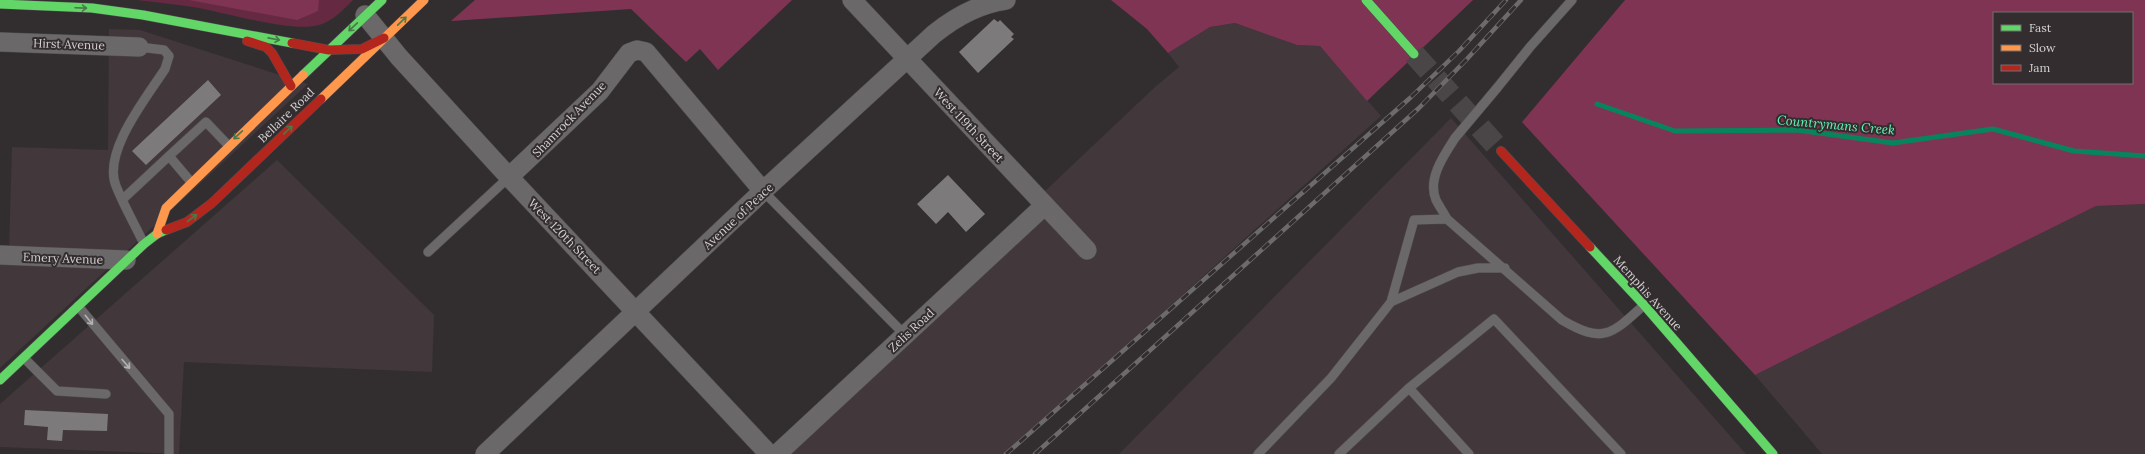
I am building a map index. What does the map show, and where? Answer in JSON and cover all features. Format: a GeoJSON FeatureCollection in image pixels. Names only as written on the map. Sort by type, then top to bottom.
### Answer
{"type":"FeatureCollection","features":[{"type":"Feature","properties":{"kind":"main road","name":"Bellaire Road"},"geometry":{"type":"LineString","coordinates":[[157,234],[166,208],[190,182],[382,0]]}},
{"type":"Feature","properties":{"kind":"main road"},"geometry":{"type":"LineString","coordinates":[[1366,0],[1414,54]]}},
{"type":"Feature","properties":{"kind":"main road","name":"Bellaire Road"},"geometry":{"type":"LineString","coordinates":[[0,380],[144,244],[157,234],[187,222],[212,203],[422,2]]}},
{"type":"Feature","properties":{"kind":"main road"},"geometry":{"type":"LineString","coordinates":[[0,4],[92,8],[142,15],[329,50],[362,49],[384,38]]}},
{"type":"Feature","properties":{"kind":"main road"},"geometry":{"type":"LineString","coordinates":[[209,27],[266,48],[275,57],[291,86]]}},
{"type":"Feature","properties":{"kind":"main road","name":"Memphis Avenue"},"geometry":{"type":"LineString","coordinates":[[1502,150],[1644,305],[1773,454]]}},
{"type":"Feature","properties":{"kind":"street","name":"West 119th Street"},"geometry":{"type":"LineString","coordinates":[[852,0],[1087,250]]}},
{"type":"Feature","properties":{"kind":"street","name":"Avenue of Peace"},"geometry":{"type":"LineString","coordinates":[[485,454],[763,192],[934,34],[956,18],[984,4],[1006,0]]}},
{"type":"Feature","properties":{"kind":"street","name":"West 120th Street"},"geometry":{"type":"LineString","coordinates":[[366,15],[384,38],[509,178],[636,311],[769,454]]}},
{"type":"Feature","properties":{"kind":"street","name":"Hirst Avenue"},"geometry":{"type":"LineString","coordinates":[[0,42],[139,47]]}},
{"type":"Feature","properties":{"kind":"street","name":"Shamrock Avenue"},"geometry":{"type":"LineString","coordinates":[[509,178],[600,91],[629,54],[641,50],[646,52],[763,192]]}},
{"type":"Feature","properties":{"kind":"street","name":"Zelis Road"},"geometry":{"type":"LineString","coordinates":[[777,454],[1044,206]]}},
{"type":"Feature","properties":{"kind":"street","name":"Emery Avenue"},"geometry":{"type":"LineString","coordinates":[[0,256],[126,260]]}},
{"type":"Feature","properties":{"kind":"lane"},"geometry":{"type":"LineString","coordinates":[[1572,0],[1455,138],[1438,168],[1433,183],[1435,199],[1447,219],[1505,268],[1562,320],[1582,332],[1594,335],[1608,333],[1623,324],[1644,305]]}},
{"type":"Feature","properties":{"kind":"lane"},"geometry":{"type":"LineString","coordinates":[[139,47],[164,50],[169,56],[165,69],[121,137],[114,162],[115,185],[144,244]]}},
{"type":"Feature","properties":{"kind":"lane"},"geometry":{"type":"LineString","coordinates":[[123,199],[206,122],[228,145]]}},
{"type":"Feature","properties":{"kind":"lane"},"geometry":{"type":"LineString","coordinates":[[169,156],[190,182]]}},
{"type":"Feature","properties":{"kind":"lane","name":"Shamrock Avenue"},"geometry":{"type":"LineString","coordinates":[[428,252],[509,178]]}},
{"type":"Feature","properties":{"kind":"lane"},"geometry":{"type":"LineString","coordinates":[[763,192],[905,335]]}},
{"type":"Feature","properties":{"kind":"lane"},"geometry":{"type":"LineString","coordinates":[[1258,454],[1331,378],[1391,302],[1414,220],[1447,219]]}},
{"type":"Feature","properties":{"kind":"lane"},"geometry":{"type":"LineString","coordinates":[[1391,302],[1458,272],[1478,268],[1505,268]]}},
{"type":"Feature","properties":{"kind":"lane"},"geometry":{"type":"LineString","coordinates":[[78,306],[169,414],[169,454]]}},
{"type":"Feature","properties":{"kind":"lane"},"geometry":{"type":"LineString","coordinates":[[1339,454],[1409,388],[1494,319],[1621,454]]}},
{"type":"Feature","properties":{"kind":"lane"},"geometry":{"type":"LineString","coordinates":[[24,358],[57,391],[106,394]]}},
{"type":"Feature","properties":{"kind":"lane"},"geometry":{"type":"LineString","coordinates":[[1409,388],[1468,454]]}},
{"type":"Feature","properties":{"kind":"shaded area"},"geometry":{"type":"Polygon","coordinates":[[[136,0],[353,0],[338,15],[329,21],[319,25],[307,27],[258,21],[193,7],[136,0]]]}},
{"type":"Feature","properties":{"kind":"shaded area"},"geometry":{"type":"Polygon","coordinates":[[[189,0],[319,0],[318,11],[297,20],[189,0]]]}},
{"type":"Feature","properties":{"kind":"shaded area"},"geometry":{"type":"Polygon","coordinates":[[[475,0],[792,0],[718,70],[700,49],[686,62],[631,9],[451,21],[475,0]]]}},
{"type":"Feature","properties":{"kind":"shaded area"},"geometry":{"type":"Polygon","coordinates":[[[1111,0],[1473,0],[1367,101],[1320,46],[1297,45],[1235,23],[1210,27],[1168,53],[1147,29],[1111,0]]]}},
{"type":"Feature","properties":{"kind":"shaded area"},"geometry":{"type":"Polygon","coordinates":[[[1625,0],[2145,0],[2145,204],[2096,206],[1755,375],[1522,122],[1625,0]]]}},
{"type":"Feature","properties":{"kind":"shaded area"},"geometry":{"type":"Polygon","coordinates":[[[1235,23],[1297,45],[1320,46],[1381,116],[1006,454],[767,454],[1155,87],[1179,67],[1168,53],[1210,27],[1235,23]]]}},
{"type":"Feature","properties":{"kind":"shaded area"},"geometry":{"type":"Polygon","coordinates":[[[109,29],[140,30],[308,84],[0,368],[0,251],[9,250],[12,147],[108,150],[109,29]]]}},
{"type":"Feature","properties":{"kind":"shaded area"},"geometry":{"type":"Polygon","coordinates":[[[1451,118],[1746,454],[1119,454],[1451,118]]]}},
{"type":"Feature","properties":{"kind":"shaded area"},"geometry":{"type":"Polygon","coordinates":[[[277,160],[434,315],[432,372],[184,362],[179,454],[0,447],[0,404],[277,160]]]}},
{"type":"Feature","properties":{"kind":"shaded area"},"geometry":{"type":"Polygon","coordinates":[[[2145,204],[2145,454],[1822,454],[1755,375],[2096,206],[2145,204]]]}},
{"type":"Feature","properties":{"kind":"building"},"geometry":{"type":"Polygon","coordinates":[[[994,19],[998,22],[1000,20],[1014,34],[1011,37],[1014,39],[978,73],[959,52],[994,19]]]}},
{"type":"Feature","properties":{"kind":"building"},"geometry":{"type":"Polygon","coordinates":[[[208,80],[221,95],[146,165],[132,151],[208,80]]]}},
{"type":"Feature","properties":{"kind":"building"},"geometry":{"type":"Polygon","coordinates":[[[948,175],[985,214],[966,232],[948,212],[936,224],[917,204],[948,175]]]}},
{"type":"Feature","properties":{"kind":"building"},"geometry":{"type":"Polygon","coordinates":[[[25,410],[108,414],[107,431],[63,430],[62,441],[47,440],[48,427],[24,425],[25,410]]]}},
{"type":"Feature","properties":{"kind":"waterway","name":"Countrymans Creek"},"geometry":{"type":"LineString","coordinates":[[1597,104],[1675,131],[1797,130],[1893,143],[1993,129],[2074,151],[2145,156]]}},
{"type":"Feature","properties":{"kind":"tunnel"},"geometry":{"type":"LineString","coordinates":[[1414,54],[1501,151]]}},
{"type":"Feature","properties":{"kind":"railway"},"geometry":{"type":"LineString","coordinates":[[1006,454],[1410,98],[1459,51],[1506,0]]}},
{"type":"Feature","properties":{"kind":"railway"},"geometry":{"type":"LineString","coordinates":[[1035,454],[1419,108],[1467,59],[1521,0]]}},
{"type":"Feature","properties":{"kind":"traffic: fast"},"geometry":{"type":"LineString","coordinates":[[303,75],[382,0]]}},
{"type":"Feature","properties":{"kind":"traffic: fast"},"geometry":{"type":"LineString","coordinates":[[1366,0],[1414,54]]}},
{"type":"Feature","properties":{"kind":"traffic: fast"},"geometry":{"type":"LineString","coordinates":[[0,4],[92,8],[143,15],[292,43]]}},
{"type":"Feature","properties":{"kind":"traffic: fast"},"geometry":{"type":"LineString","coordinates":[[0,380],[144,244],[157,234],[166,230]]}},
{"type":"Feature","properties":{"kind":"traffic: fast"},"geometry":{"type":"LineString","coordinates":[[1590,247],[1644,305],[1773,454]]}},
{"type":"Feature","properties":{"kind":"traffic: slow"},"geometry":{"type":"LineString","coordinates":[[321,99],[424,0]]}},
{"type":"Feature","properties":{"kind":"traffic: slow"},"geometry":{"type":"LineString","coordinates":[[157,234],[166,208],[303,75]]}},
{"type":"Feature","properties":{"kind":"traffic: jam"},"geometry":{"type":"LineString","coordinates":[[292,43],[329,50],[362,49],[384,38]]}},
{"type":"Feature","properties":{"kind":"traffic: jam"},"geometry":{"type":"LineString","coordinates":[[247,41],[266,47],[272,53],[291,86]]}},
{"type":"Feature","properties":{"kind":"traffic: jam"},"geometry":{"type":"LineString","coordinates":[[166,230],[187,222],[212,203],[321,99]]}},
{"type":"Feature","properties":{"kind":"traffic: jam"},"geometry":{"type":"LineString","coordinates":[[1501,151],[1590,247]]}}]}
